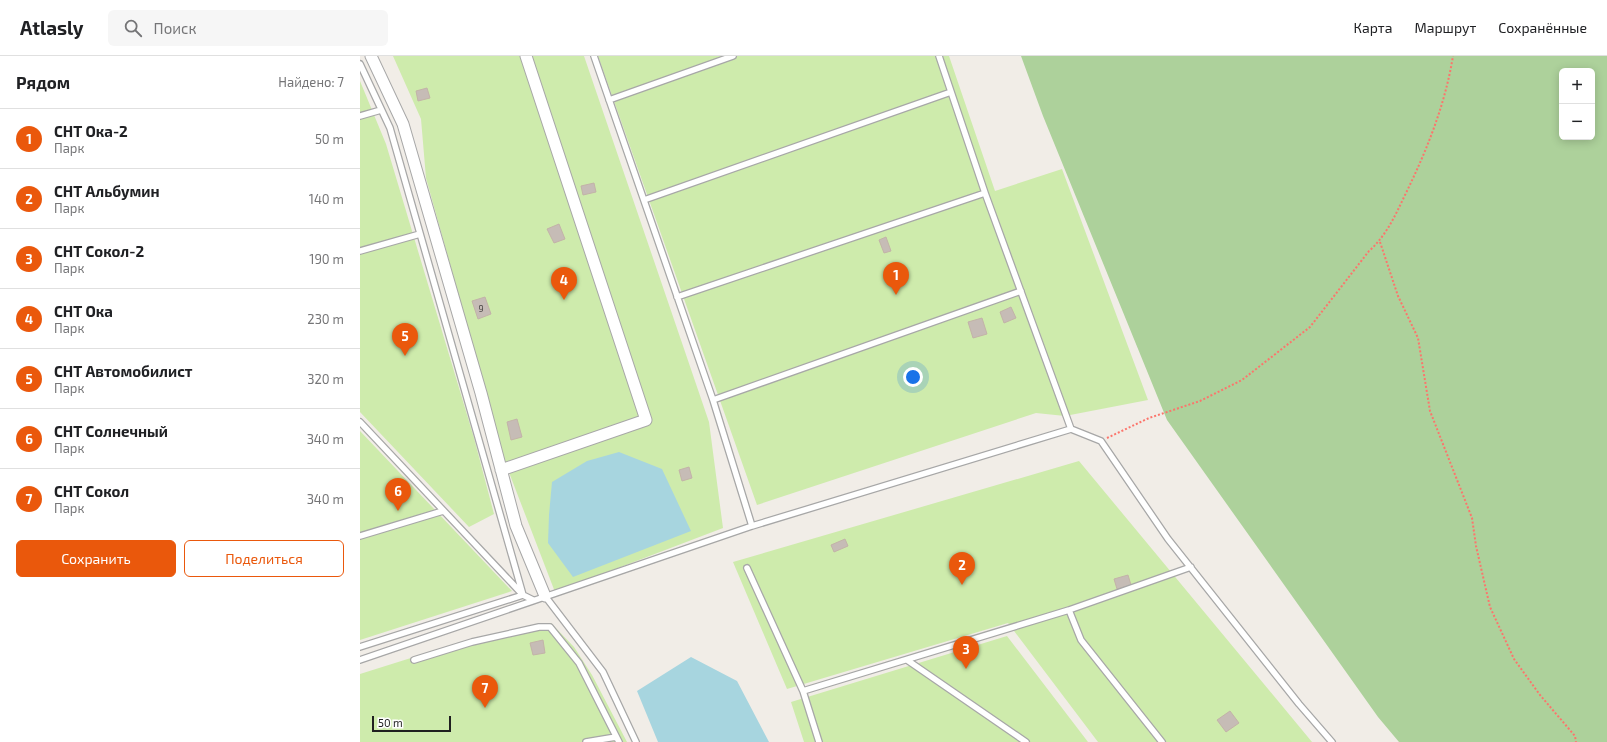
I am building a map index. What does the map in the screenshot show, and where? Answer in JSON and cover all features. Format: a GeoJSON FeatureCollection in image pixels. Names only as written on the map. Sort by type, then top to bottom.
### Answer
{"type":"FeatureCollection","features":[{"type":"Feature","properties":{"kind":"street"},"geometry":{"type":"LineString","coordinates":[[371,56],[403,124],[478,386],[516,526],[546,596]]}},
{"type":"Feature","properties":{"kind":"street"},"geometry":{"type":"LineString","coordinates":[[501,470],[646,420],[526,56]]}},
{"type":"Feature","properties":{"kind":"lane"},"geometry":{"type":"LineString","coordinates":[[594,56],[713,400],[752,526]]}},
{"type":"Feature","properties":{"kind":"lane"},"geometry":{"type":"LineString","coordinates":[[609,100],[733,56]]}},
{"type":"Feature","properties":{"kind":"lane"},"geometry":{"type":"LineString","coordinates":[[939,56],[985,193],[1071,430]]}},
{"type":"Feature","properties":{"kind":"lane"},"geometry":{"type":"LineString","coordinates":[[360,64],[390,128],[523,595]]}},
{"type":"Feature","properties":{"kind":"lane"},"geometry":{"type":"LineString","coordinates":[[644,200],[951,92]]}},
{"type":"Feature","properties":{"kind":"lane"},"geometry":{"type":"LineString","coordinates":[[360,116],[381,110]]}},
{"type":"Feature","properties":{"kind":"lane"},"geometry":{"type":"LineString","coordinates":[[678,297],[985,193]]}},
{"type":"Feature","properties":{"kind":"lane"},"geometry":{"type":"LineString","coordinates":[[360,251],[420,234]]}},
{"type":"Feature","properties":{"kind":"lane"},"geometry":{"type":"LineString","coordinates":[[713,400],[1021,291]]}},
{"type":"Feature","properties":{"kind":"lane"},"geometry":{"type":"LineString","coordinates":[[360,422],[523,595],[533,600]]}},
{"type":"Feature","properties":{"kind":"lane"},"geometry":{"type":"LineString","coordinates":[[360,660],[752,526],[1071,430],[1101,441],[1168,539],[1299,704],[1332,742]]}},
{"type":"Feature","properties":{"kind":"lane"},"geometry":{"type":"LineString","coordinates":[[360,536],[443,510]]}},
{"type":"Feature","properties":{"kind":"lane"},"geometry":{"type":"LineString","coordinates":[[803,691],[1069,610],[1191,567]]}},
{"type":"Feature","properties":{"kind":"lane"},"geometry":{"type":"LineString","coordinates":[[747,568],[803,691],[819,742]]}},
{"type":"Feature","properties":{"kind":"lane"},"geometry":{"type":"LineString","coordinates":[[360,647],[523,595]]}},
{"type":"Feature","properties":{"kind":"lane"},"geometry":{"type":"LineString","coordinates":[[546,596],[603,672],[636,742]]}},
{"type":"Feature","properties":{"kind":"lane"},"geometry":{"type":"LineString","coordinates":[[1069,610],[1081,640],[1162,742]]}},
{"type":"Feature","properties":{"kind":"lane"},"geometry":{"type":"LineString","coordinates":[[414,660],[472,642],[539,627],[550,628],[579,663],[618,739],[586,742]]}},
{"type":"Feature","properties":{"kind":"lane"},"geometry":{"type":"LineString","coordinates":[[906,660],[1026,742]]}},
{"type":"Feature","properties":{"kind":"path"},"geometry":{"type":"LineString","coordinates":[[1101,441],[1149,418],[1200,401],[1242,380],[1310,326],[1369,251],[1380,242],[1399,208],[1422,160],[1435,128],[1449,81],[1453,56]]}},
{"type":"Feature","properties":{"kind":"path"},"geometry":{"type":"LineString","coordinates":[[1380,242],[1398,296],[1418,338],[1430,411],[1472,518],[1476,546],[1490,607],[1514,659],[1540,695],[1574,736],[1576,742]]}},
{"type":"Feature","properties":{"kind":"green space"},"geometry":{"type":"Polygon","coordinates":[[[393,56],[584,56],[709,422],[723,528],[555,592],[505,462],[426,178],[421,119],[393,56]]]}},
{"type":"Feature","properties":{"kind":"green space"},"geometry":{"type":"Polygon","coordinates":[[[598,56],[949,56],[995,191],[1062,169],[1148,400],[1065,416],[1036,413],[757,505],[598,56]]]}},
{"type":"Feature","properties":{"kind":"green space"},"geometry":{"type":"Polygon","coordinates":[[[1021,56],[1607,56],[1607,742],[1399,742],[1378,717],[1167,420],[1043,116],[1021,56]]]}},
{"type":"Feature","properties":{"kind":"green space"},"geometry":{"type":"Polygon","coordinates":[[[360,81],[386,144],[474,438],[494,514],[469,527],[360,412],[360,81]]]}},
{"type":"Feature","properties":{"kind":"green space"},"geometry":{"type":"Polygon","coordinates":[[[360,431],[512,591],[360,640],[360,431]]]}},
{"type":"Feature","properties":{"kind":"green space"},"geometry":{"type":"Polygon","coordinates":[[[1079,461],[1312,742],[1098,742],[1008,623],[787,689],[733,562],[1079,461]]]}},
{"type":"Feature","properties":{"kind":"green space"},"geometry":{"type":"Polygon","coordinates":[[[551,623],[574,647],[592,675],[627,742],[360,742],[360,674],[468,640],[551,623]]]}},
{"type":"Feature","properties":{"kind":"green space"},"geometry":{"type":"Polygon","coordinates":[[[1007,636],[1088,742],[804,742],[791,702],[1007,636]]]}},
{"type":"Feature","properties":{"kind":"water"},"geometry":{"type":"Polygon","coordinates":[[[619,452],[662,469],[691,531],[573,577],[548,543],[552,482],[587,461],[619,452]]]}},
{"type":"Feature","properties":{"kind":"water"},"geometry":{"type":"Polygon","coordinates":[[[691,657],[737,681],[769,742],[658,742],[637,691],[691,657]]]}},
{"type":"Feature","properties":{"kind":"building"},"geometry":{"type":"Polygon","coordinates":[[[427,88],[430,98],[418,101],[416,91],[427,88]]]}},
{"type":"Feature","properties":{"kind":"building"},"geometry":{"type":"Polygon","coordinates":[[[594,183],[596,192],[583,195],[581,186],[594,183]]]}},
{"type":"Feature","properties":{"kind":"building"},"geometry":{"type":"Polygon","coordinates":[[[559,224],[565,239],[554,243],[547,229],[559,224]]]}},
{"type":"Feature","properties":{"kind":"building"},"geometry":{"type":"Polygon","coordinates":[[[886,237],[891,251],[884,253],[879,240],[886,237]]]}},
{"type":"Feature","properties":{"kind":"building"},"geometry":{"type":"Polygon","coordinates":[[[485,297],[491,314],[478,319],[472,301],[485,297]]]}},
{"type":"Feature","properties":{"kind":"building"},"geometry":{"type":"Polygon","coordinates":[[[1011,307],[1016,318],[1004,323],[1000,312],[1011,307]]]}},
{"type":"Feature","properties":{"kind":"building"},"geometry":{"type":"Polygon","coordinates":[[[982,318],[987,334],[973,338],[968,322],[982,318]]]}},
{"type":"Feature","properties":{"kind":"building"},"geometry":{"type":"Polygon","coordinates":[[[517,419],[522,437],[511,440],[507,422],[517,419]]]}},
{"type":"Feature","properties":{"kind":"building"},"geometry":{"type":"Polygon","coordinates":[[[689,467],[692,478],[682,481],[679,470],[689,467]]]}},
{"type":"Feature","properties":{"kind":"building"},"geometry":{"type":"Polygon","coordinates":[[[845,539],[848,546],[834,552],[831,545],[845,539]]]}},
{"type":"Feature","properties":{"kind":"building"},"geometry":{"type":"Polygon","coordinates":[[[1128,575],[1131,585],[1117,589],[1114,579],[1128,575]]]}},
{"type":"Feature","properties":{"kind":"building"},"geometry":{"type":"Polygon","coordinates":[[[543,640],[545,653],[533,655],[530,643],[543,640]]]}},
{"type":"Feature","properties":{"kind":"building"},"geometry":{"type":"Polygon","coordinates":[[[1230,711],[1239,723],[1226,732],[1217,720],[1230,711]]]}},
{"type":"Feature","properties":{"kind":"place","name":"СНТ Ока-2"},"geometry":{"type":"Point","coordinates":[896,295]}},
{"type":"Feature","properties":{"kind":"place","name":"СНТ Ока"},"geometry":{"type":"Point","coordinates":[564,300]}},
{"type":"Feature","properties":{"kind":"place","name":"СНТ Автомобилист"},"geometry":{"type":"Point","coordinates":[405,356]}},
{"type":"Feature","properties":{"kind":"place","name":"СНТ Солнечный"},"geometry":{"type":"Point","coordinates":[398,511]}},
{"type":"Feature","properties":{"kind":"place","name":"СНТ Альбумин"},"geometry":{"type":"Point","coordinates":[962,585]}},
{"type":"Feature","properties":{"kind":"place","name":"СНТ Сокол-2"},"geometry":{"type":"Point","coordinates":[966,669]}},
{"type":"Feature","properties":{"kind":"place","name":"СНТ Сокол"},"geometry":{"type":"Point","coordinates":[485,708]}}]}
